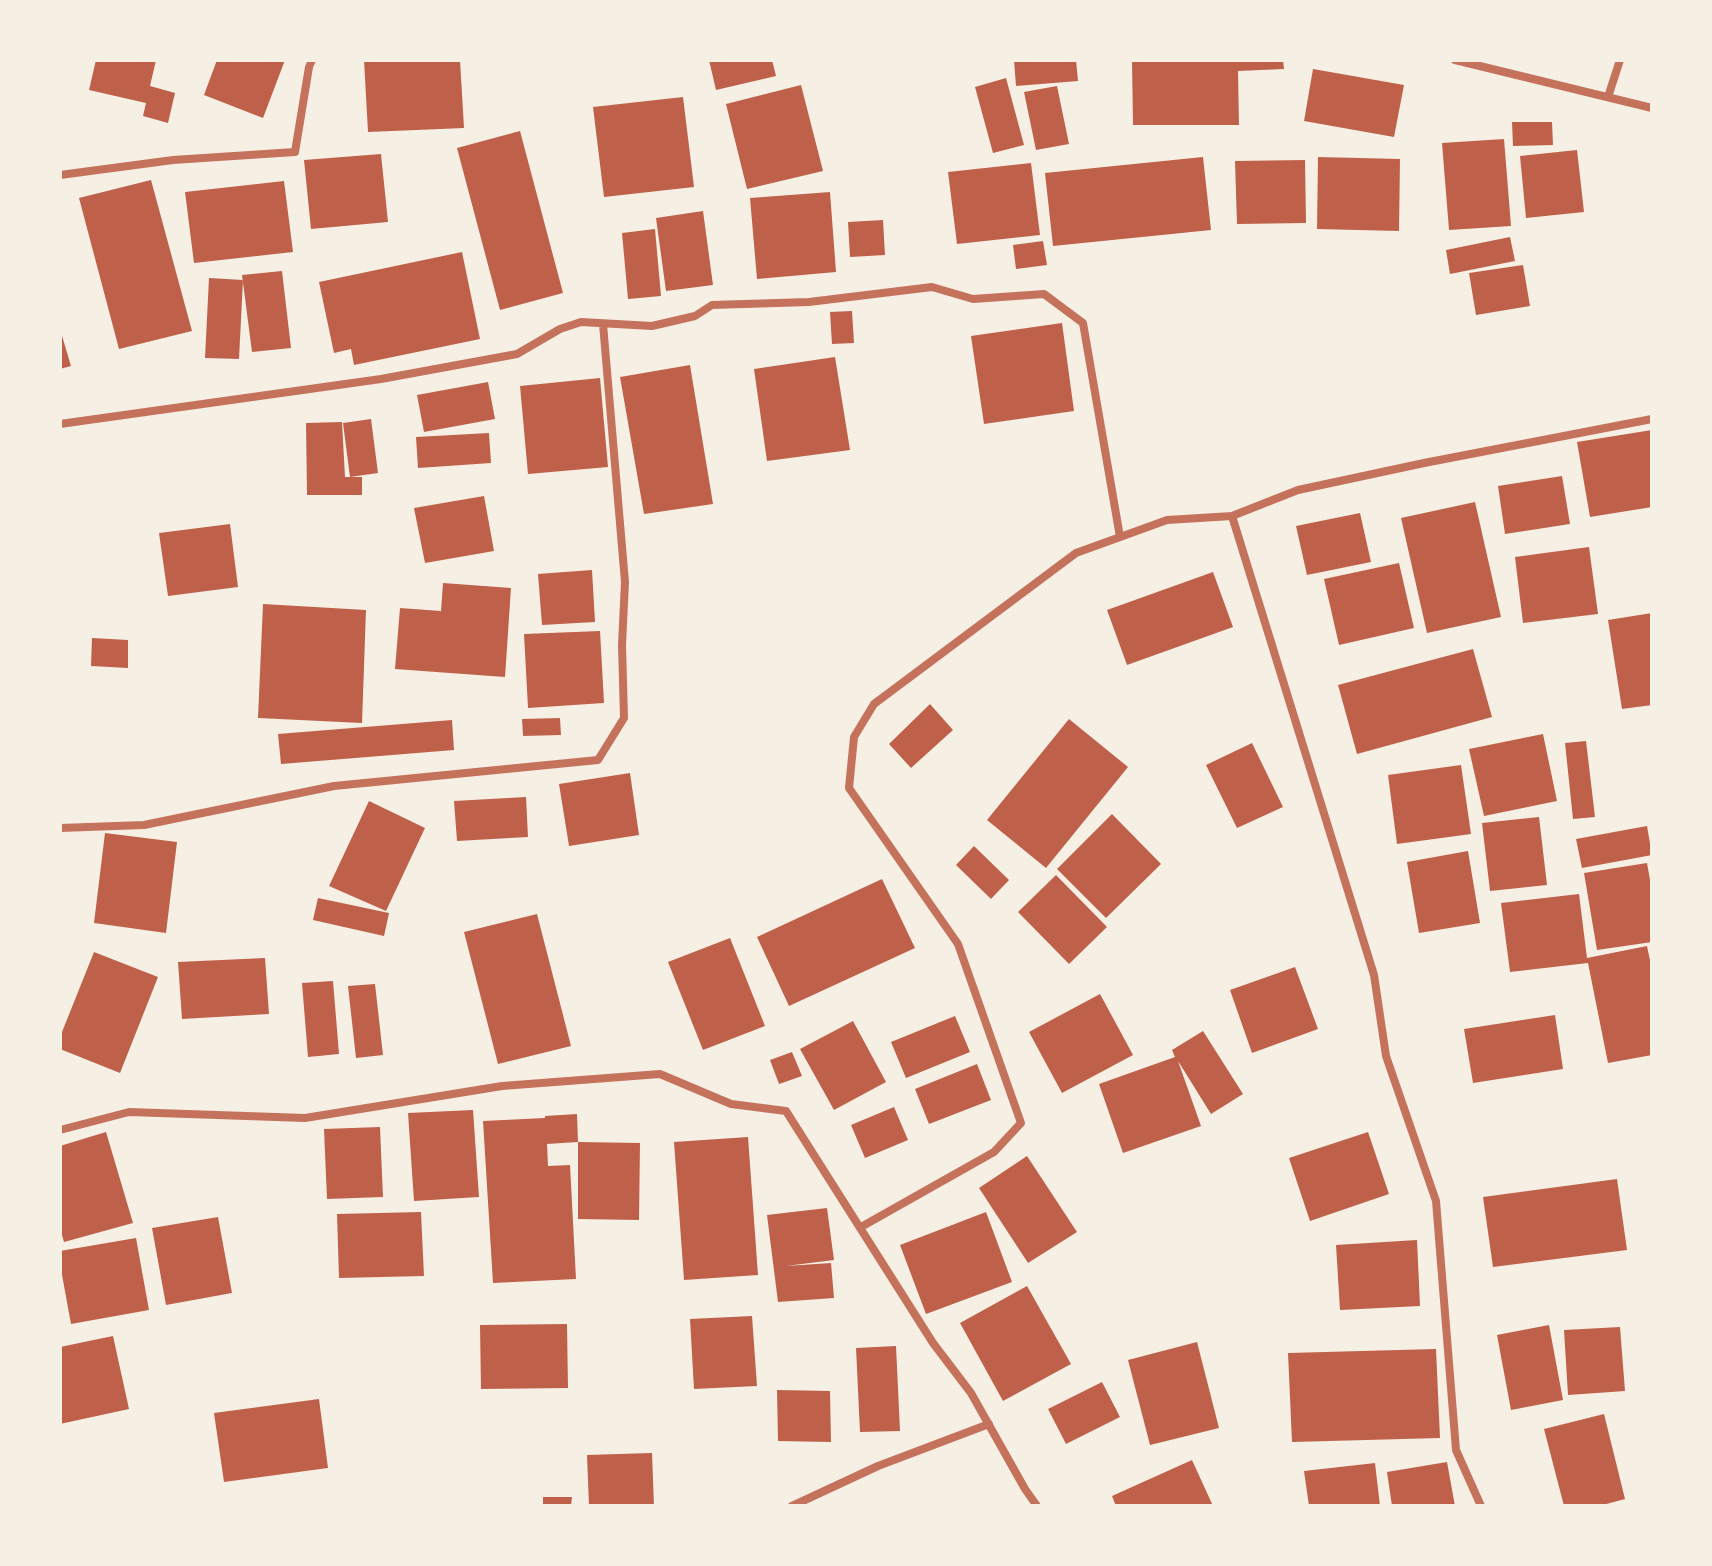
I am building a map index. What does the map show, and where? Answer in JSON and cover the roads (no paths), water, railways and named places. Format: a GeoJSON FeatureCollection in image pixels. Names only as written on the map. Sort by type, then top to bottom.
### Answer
{"type":"FeatureCollection","features":[{"type":"Feature","properties":{"kind":"street"},"geometry":{"type":"LineString","coordinates":[[60,175],[173,160],[295,152],[312,60]]}},
{"type":"Feature","properties":{"kind":"street"},"geometry":{"type":"LineString","coordinates":[[1455,60],[1652,108]]}},
{"type":"Feature","properties":{"kind":"street"},"geometry":{"type":"LineString","coordinates":[[1608,97],[1620,60]]}},
{"type":"Feature","properties":{"kind":"street"},"geometry":{"type":"LineString","coordinates":[[60,424],[381,379],[517,354],[560,329],[581,322],[652,326],[695,316],[712,305],[809,302],[932,287],[973,299],[1044,294],[1083,323],[1120,537]]}},
{"type":"Feature","properties":{"kind":"street"},"geometry":{"type":"LineString","coordinates":[[60,828],[144,825],[334,786],[598,760],[624,718],[622,645],[625,582],[603,324]]}},
{"type":"Feature","properties":{"kind":"street"},"geometry":{"type":"LineString","coordinates":[[861,1227],[994,1152],[1021,1123],[958,944],[849,788],[854,737],[874,704],[1076,553],[1167,520],[1232,516],[1298,490],[1652,419]]}},
{"type":"Feature","properties":{"kind":"street"},"geometry":{"type":"LineString","coordinates":[[1232,516],[1374,975],[1386,1056],[1436,1201],[1456,1450],[1481,1506]]}},
{"type":"Feature","properties":{"kind":"street"},"geometry":{"type":"LineString","coordinates":[[60,1130],[129,1112],[305,1118],[502,1086],[660,1074],[731,1104],[786,1111],[933,1343],[971,1393],[1037,1506]]}},
{"type":"Feature","properties":{"kind":"street"},"geometry":{"type":"LineString","coordinates":[[792,1506],[878,1466],[989,1424]]}}]}
